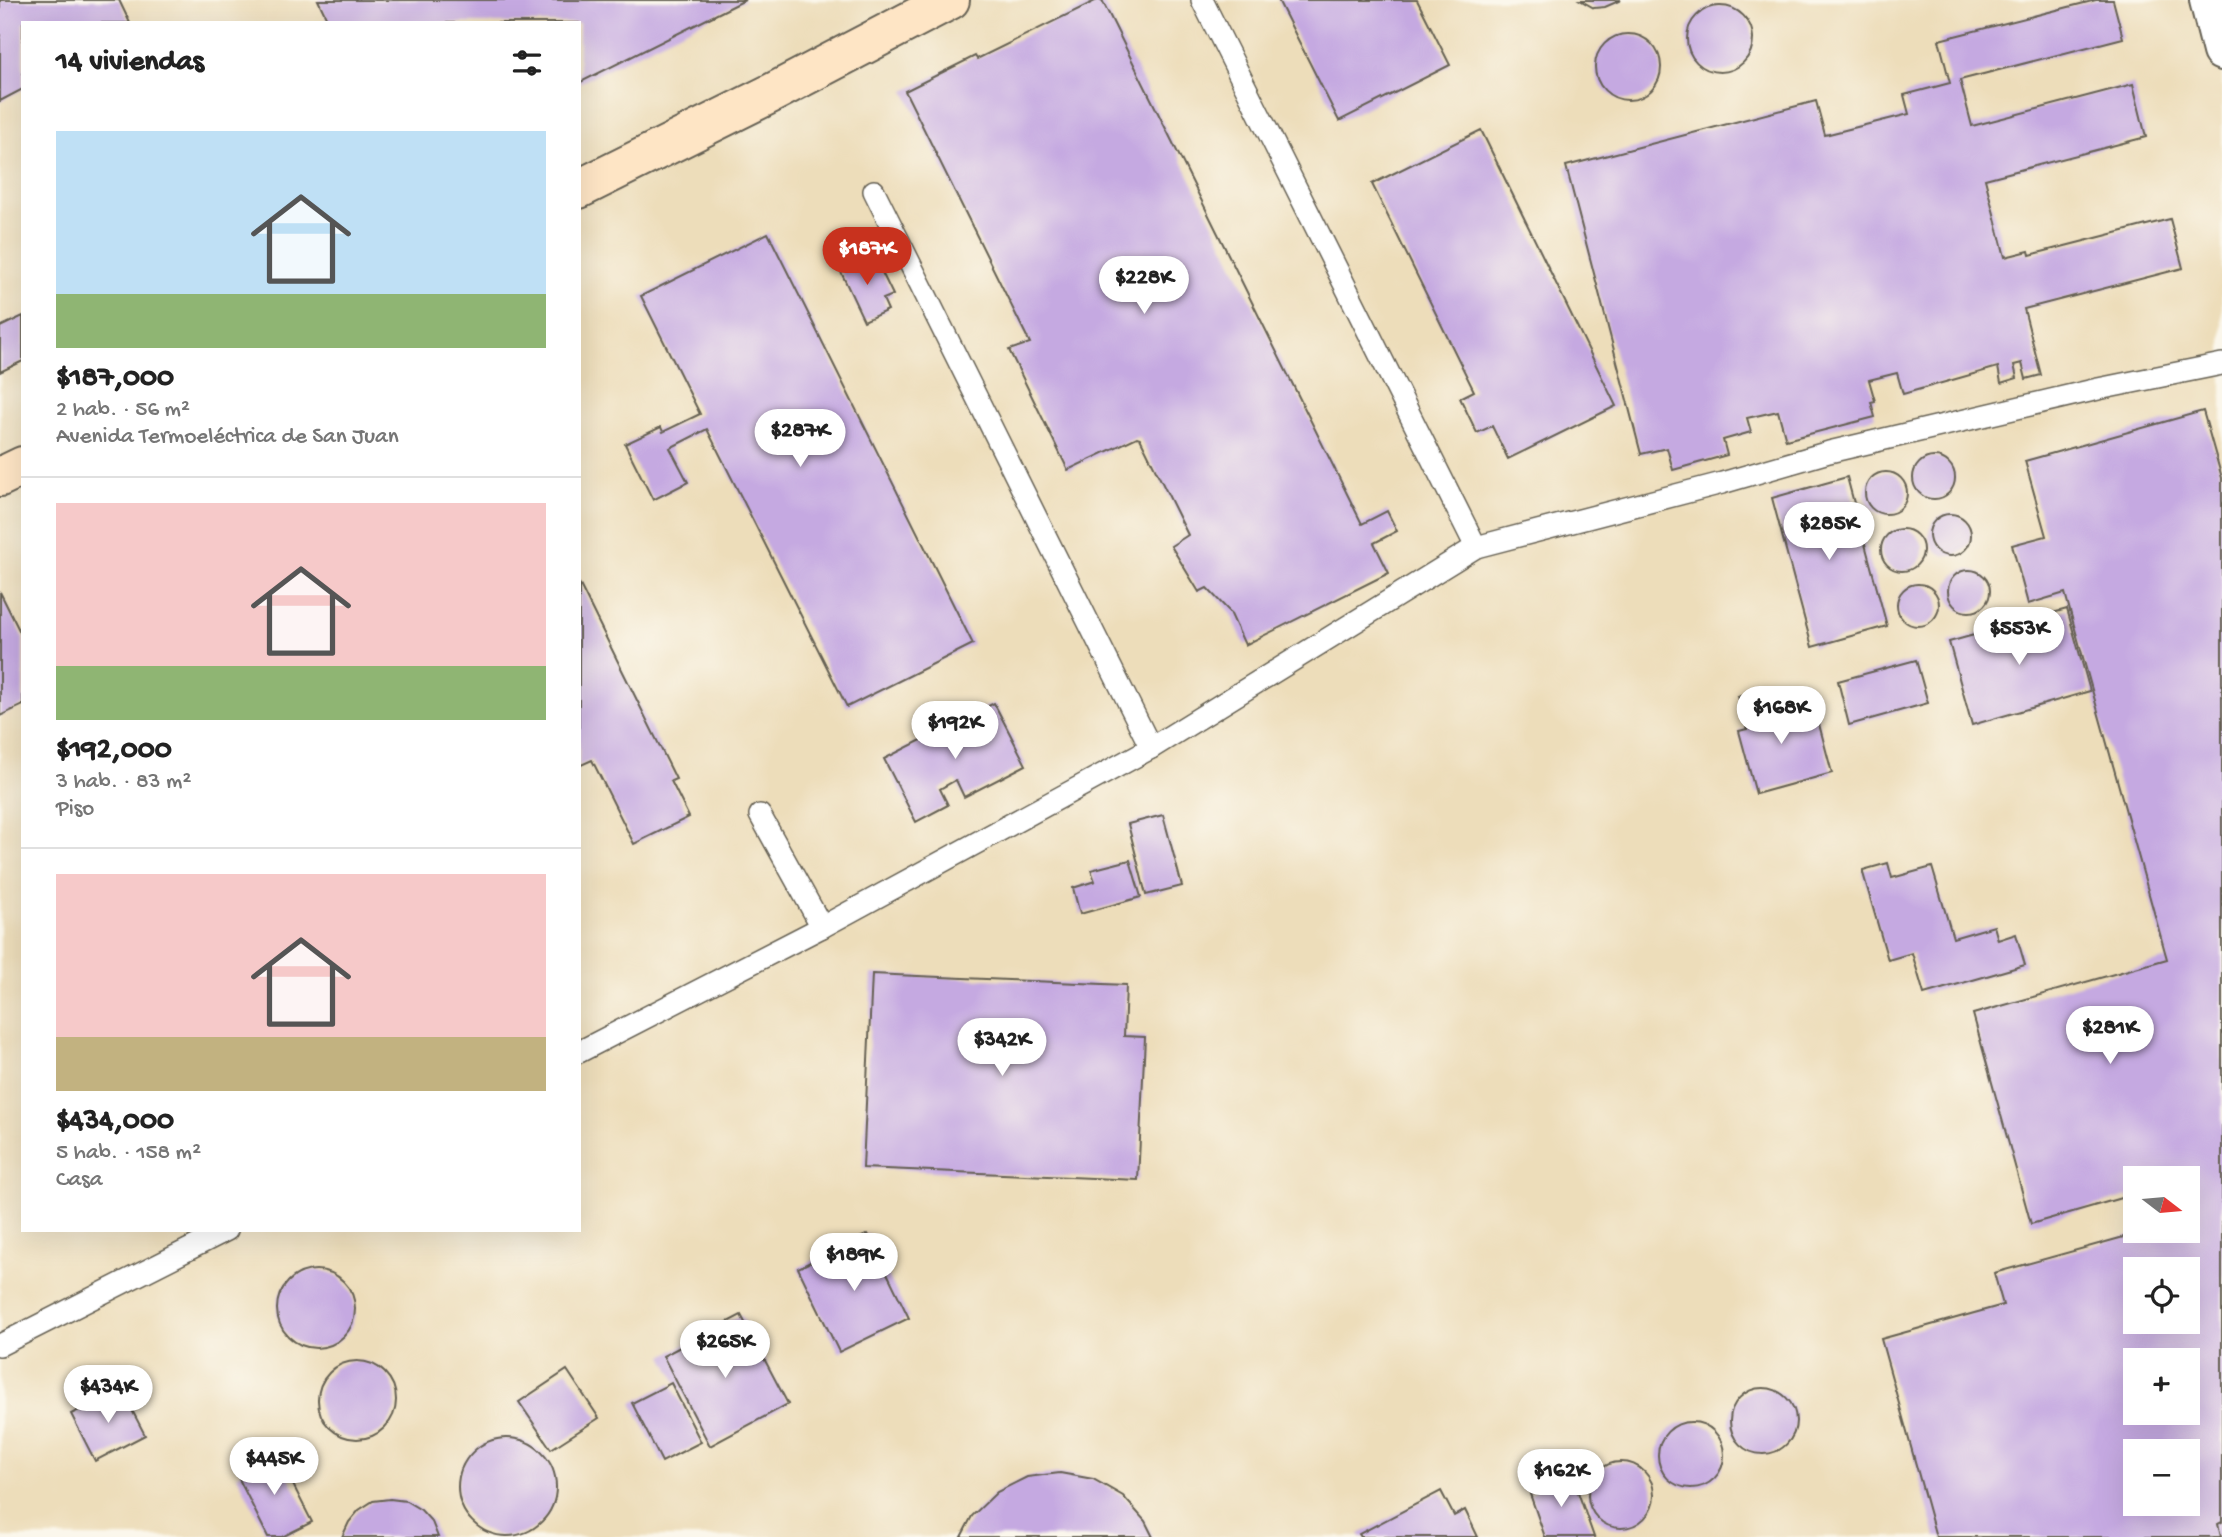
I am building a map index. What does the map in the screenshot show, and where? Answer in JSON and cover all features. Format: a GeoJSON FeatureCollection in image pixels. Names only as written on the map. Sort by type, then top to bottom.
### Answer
{"type":"FeatureCollection","features":[{"type":"Feature","properties":{"kind":"street"},"geometry":{"type":"LineString","coordinates":[[581,188],[950,0]]}},
{"type":"Feature","properties":{"kind":"street"},"geometry":{"type":"LineString","coordinates":[[2209,0],[2222,51]]}},
{"type":"Feature","properties":{"kind":"street"},"geometry":{"type":"LineString","coordinates":[[0,477],[21,467]]}},
{"type":"Feature","properties":{"kind":"lane"},"geometry":{"type":"LineString","coordinates":[[1202,0],[1476,547]]}},
{"type":"Feature","properties":{"kind":"lane"},"geometry":{"type":"LineString","coordinates":[[874,191],[1151,748]]}},
{"type":"Feature","properties":{"kind":"lane"},"geometry":{"type":"LineString","coordinates":[[581,1051],[822,927],[1151,748],[1476,547],[1829,452],[2098,389],[2222,364]]}},
{"type":"Feature","properties":{"kind":"lane"},"geometry":{"type":"LineString","coordinates":[[760,815],[822,927]]}},
{"type":"Feature","properties":{"kind":"lane"},"geometry":{"type":"LineString","coordinates":[[0,1345],[222,1232]]}},
{"type":"Feature","properties":{"kind":"building"},"geometry":{"type":"Polygon","coordinates":[[[0,0],[119,0],[129,21],[21,21],[21,90],[0,101],[0,0]]]}},
{"type":"Feature","properties":{"kind":"building"},"geometry":{"type":"Polygon","coordinates":[[[318,0],[745,0],[581,82],[581,21],[328,21],[318,0]]]}},
{"type":"Feature","properties":{"kind":"building"},"geometry":{"type":"Polygon","coordinates":[[[1102,0],[1362,524],[1387,511],[1397,531],[1374,543],[1389,573],[1245,645],[1230,612],[1207,588],[1199,592],[1171,546],[1188,535],[1140,438],[1137,437],[1068,470],[1009,350],[1030,343],[905,91],[1102,0]]]}},
{"type":"Feature","properties":{"kind":"building"},"geometry":{"type":"Polygon","coordinates":[[[1278,0],[1417,0],[1450,65],[1339,121],[1278,0]]]}},
{"type":"Feature","properties":{"kind":"building"},"geometry":{"type":"Polygon","coordinates":[[[1580,0],[1621,0],[1605,7],[1594,8],[1580,0]]]}},
{"type":"Feature","properties":{"kind":"building"},"geometry":{"type":"Polygon","coordinates":[[[2096,0],[2113,0],[2123,38],[1960,80],[1972,126],[2133,84],[2146,137],[1985,179],[2005,257],[2029,251],[2030,255],[2170,219],[2183,268],[2024,309],[2041,375],[2026,379],[2022,363],[2014,365],[2017,378],[2001,383],[1998,367],[1903,394],[1897,373],[1869,380],[1875,401],[1871,402],[1875,417],[1786,440],[1778,411],[1747,418],[1751,432],[1723,440],[1727,455],[1673,470],[1667,448],[1641,454],[1566,166],[1816,101],[1825,135],[1909,114],[1904,95],[1950,83],[1939,40],[2096,0]]]}},
{"type":"Feature","properties":{"kind":"building"},"geometry":{"type":"Polygon","coordinates":[[[1720,6],[1733,9],[1743,16],[1750,26],[1753,39],[1750,52],[1743,62],[1733,69],[1720,72],[1707,69],[1697,62],[1690,52],[1687,39],[1690,26],[1697,16],[1707,9],[1720,6]]]}},
{"type":"Feature","properties":{"kind":"building"},"geometry":{"type":"Polygon","coordinates":[[[1628,34],[1641,37],[1651,44],[1658,54],[1661,67],[1658,80],[1651,90],[1641,97],[1628,100],[1615,97],[1605,90],[1598,80],[1595,67],[1598,54],[1605,44],[1615,37],[1628,34]]]}},
{"type":"Feature","properties":{"kind":"building"},"geometry":{"type":"Polygon","coordinates":[[[1481,130],[1616,406],[1508,459],[1492,426],[1477,433],[1460,398],[1474,391],[1372,184],[1481,130]]]}},
{"type":"Feature","properties":{"kind":"building"},"geometry":{"type":"Polygon","coordinates":[[[768,233],[973,644],[847,707],[707,429],[670,448],[688,482],[653,500],[625,444],[661,427],[663,432],[700,414],[641,296],[768,233]]]}},
{"type":"Feature","properties":{"kind":"building"},"geometry":{"type":"Polygon","coordinates":[[[873,254],[893,295],[883,299],[888,310],[864,321],[840,270],[873,254]]]}},
{"type":"Feature","properties":{"kind":"building"},"geometry":{"type":"Polygon","coordinates":[[[21,317],[21,362],[0,372],[0,327],[21,317]]]}},
{"type":"Feature","properties":{"kind":"building"},"geometry":{"type":"Polygon","coordinates":[[[2203,411],[2222,478],[2222,1522],[2218,1524],[2221,1537],[1936,1537],[1881,1339],[2003,1305],[1994,1273],[2123,1237],[2123,1243],[2200,1243],[2200,1166],[2123,1166],[2123,1197],[2031,1224],[1973,1014],[2167,959],[2065,593],[2028,604],[2012,545],[2046,536],[2025,461],[2203,411]]]}},
{"type":"Feature","properties":{"kind":"building"},"geometry":{"type":"Polygon","coordinates":[[[1934,457],[1949,463],[1955,478],[1949,493],[1934,499],[1919,493],[1913,478],[1919,463],[1934,457]]]}},
{"type":"Feature","properties":{"kind":"building"},"geometry":{"type":"Polygon","coordinates":[[[1886,472],[1901,478],[1907,493],[1901,508],[1886,514],[1871,508],[1865,493],[1871,478],[1886,472]]]}},
{"type":"Feature","properties":{"kind":"building"},"geometry":{"type":"Polygon","coordinates":[[[1847,477],[1887,626],[1812,647],[1772,498],[1847,477]]]}},
{"type":"Feature","properties":{"kind":"building"},"geometry":{"type":"Polygon","coordinates":[[[1950,514],[1965,520],[1971,535],[1965,550],[1950,556],[1935,550],[1929,535],[1935,520],[1950,514]]]}},
{"type":"Feature","properties":{"kind":"building"},"geometry":{"type":"Polygon","coordinates":[[[1902,529],[1917,535],[1923,550],[1917,565],[1902,571],[1887,565],[1881,550],[1887,535],[1902,529]]]}},
{"type":"Feature","properties":{"kind":"building"},"geometry":{"type":"Polygon","coordinates":[[[1969,570],[1984,576],[1990,591],[1984,606],[1969,612],[1954,606],[1948,591],[1954,576],[1969,570]]]}},
{"type":"Feature","properties":{"kind":"building"},"geometry":{"type":"Polygon","coordinates":[[[1918,584],[1933,590],[1939,605],[1933,620],[1918,626],[1903,620],[1897,605],[1903,590],[1918,584]]]}},
{"type":"Feature","properties":{"kind":"building"},"geometry":{"type":"Polygon","coordinates":[[[581,587],[676,779],[671,781],[689,817],[634,844],[592,760],[581,765],[581,587]]]}},
{"type":"Feature","properties":{"kind":"building"},"geometry":{"type":"Polygon","coordinates":[[[0,592],[21,634],[21,706],[0,716],[0,592]]]}},
{"type":"Feature","properties":{"kind":"building"},"geometry":{"type":"Polygon","coordinates":[[[2067,609],[2090,691],[1972,725],[1949,642],[2067,609]]]}},
{"type":"Feature","properties":{"kind":"building"},"geometry":{"type":"Polygon","coordinates":[[[1916,660],[1928,703],[1849,725],[1838,681],[1916,660]]]}},
{"type":"Feature","properties":{"kind":"building"},"geometry":{"type":"Polygon","coordinates":[[[1764,689],[1774,725],[1816,713],[1832,773],[1756,794],[1739,731],[1747,729],[1738,696],[1764,689]]]}},
{"type":"Feature","properties":{"kind":"building"},"geometry":{"type":"Polygon","coordinates":[[[994,703],[1026,765],[964,797],[956,780],[940,789],[948,805],[916,822],[884,759],[994,703]]]}},
{"type":"Feature","properties":{"kind":"building"},"geometry":{"type":"Polygon","coordinates":[[[1163,815],[1182,886],[1146,895],[1128,824],[1163,815]]]}},
{"type":"Feature","properties":{"kind":"building"},"geometry":{"type":"Polygon","coordinates":[[[1130,860],[1141,897],[1080,914],[1073,888],[1095,881],[1091,870],[1130,860]]]}},
{"type":"Feature","properties":{"kind":"building"},"geometry":{"type":"Polygon","coordinates":[[[1888,863],[1892,878],[1932,867],[1953,938],[1994,926],[1998,940],[2016,934],[2025,965],[1924,994],[1912,953],[1888,960],[1863,873],[1863,870],[1888,863]]]}},
{"type":"Feature","properties":{"kind":"building"},"geometry":{"type":"Polygon","coordinates":[[[872,974],[1126,985],[1124,1036],[1145,1037],[1138,1180],[863,1168],[872,974]]]}},
{"type":"Feature","properties":{"kind":"building"},"geometry":{"type":"Polygon","coordinates":[[[868,1234],[909,1318],[839,1352],[798,1268],[868,1234]]]}},
{"type":"Feature","properties":{"kind":"building"},"geometry":{"type":"Polygon","coordinates":[[[316,1270],[331,1273],[344,1281],[352,1294],[355,1309],[352,1324],[344,1337],[331,1345],[316,1348],[301,1345],[288,1337],[280,1324],[277,1309],[280,1294],[288,1281],[301,1273],[316,1270]]]}},
{"type":"Feature","properties":{"kind":"building"},"geometry":{"type":"Polygon","coordinates":[[[741,1315],[788,1404],[710,1446],[663,1356],[741,1315]]]}},
{"type":"Feature","properties":{"kind":"building"},"geometry":{"type":"Polygon","coordinates":[[[357,1361],[372,1364],[385,1372],[393,1385],[396,1400],[393,1415],[385,1428],[372,1436],[357,1439],[342,1436],[329,1428],[321,1415],[318,1400],[321,1385],[329,1372],[342,1364],[357,1361]]]}},
{"type":"Feature","properties":{"kind":"building"},"geometry":{"type":"Polygon","coordinates":[[[567,1370],[599,1418],[551,1449],[519,1402],[567,1370]]]}},
{"type":"Feature","properties":{"kind":"building"},"geometry":{"type":"Polygon","coordinates":[[[671,1383],[701,1442],[662,1462],[632,1403],[671,1383]]]}},
{"type":"Feature","properties":{"kind":"building"},"geometry":{"type":"Polygon","coordinates":[[[1763,1388],[1776,1391],[1786,1398],[1793,1408],[1796,1421],[1793,1434],[1786,1444],[1776,1451],[1763,1454],[1750,1451],[1740,1444],[1733,1434],[1730,1421],[1733,1408],[1740,1398],[1750,1391],[1763,1388]]]}},
{"type":"Feature","properties":{"kind":"building"},"geometry":{"type":"Polygon","coordinates":[[[121,1389],[145,1435],[95,1461],[71,1414],[121,1389]]]}},
{"type":"Feature","properties":{"kind":"building"},"geometry":{"type":"Polygon","coordinates":[[[1691,1422],[1704,1425],[1714,1432],[1721,1442],[1724,1455],[1721,1468],[1714,1478],[1704,1485],[1691,1488],[1678,1485],[1668,1478],[1661,1468],[1658,1455],[1661,1442],[1668,1432],[1678,1425],[1691,1422]]]}},
{"type":"Feature","properties":{"kind":"building"},"geometry":{"type":"Polygon","coordinates":[[[507,1438],[526,1442],[542,1452],[552,1468],[556,1487],[552,1506],[542,1522],[526,1532],[507,1536],[488,1532],[472,1522],[462,1506],[458,1487],[462,1468],[472,1452],[488,1442],[507,1438]]]}},
{"type":"Feature","properties":{"kind":"building"},"geometry":{"type":"Polygon","coordinates":[[[275,1449],[312,1522],[282,1537],[268,1537],[237,1475],[264,1461],[262,1456],[275,1449]]]}},
{"type":"Feature","properties":{"kind":"building"},"geometry":{"type":"Polygon","coordinates":[[[1621,1462],[1634,1465],[1644,1472],[1651,1482],[1654,1495],[1651,1508],[1644,1518],[1634,1525],[1621,1528],[1608,1525],[1598,1518],[1591,1508],[1588,1495],[1591,1482],[1598,1472],[1608,1465],[1621,1462]]]}},
{"type":"Feature","properties":{"kind":"building"},"geometry":{"type":"Polygon","coordinates":[[[1060,1473],[1093,1479],[1123,1496],[1145,1521],[1153,1537],[961,1537],[972,1516],[997,1492],[1027,1477],[1060,1473]]]}},
{"type":"Feature","properties":{"kind":"building"},"geometry":{"type":"Polygon","coordinates":[[[1566,1474],[1568,1480],[1573,1478],[1594,1537],[1545,1537],[1530,1494],[1535,1492],[1532,1485],[1566,1474]]]}},
{"type":"Feature","properties":{"kind":"building"},"geometry":{"type":"Polygon","coordinates":[[[1441,1491],[1454,1516],[1465,1510],[1478,1537],[1361,1537],[1359,1534],[1441,1491]]]}},
{"type":"Feature","properties":{"kind":"building"},"geometry":{"type":"Polygon","coordinates":[[[373,1501],[406,1501],[421,1510],[432,1522],[438,1537],[342,1537],[359,1510],[373,1501]]]}}]}
